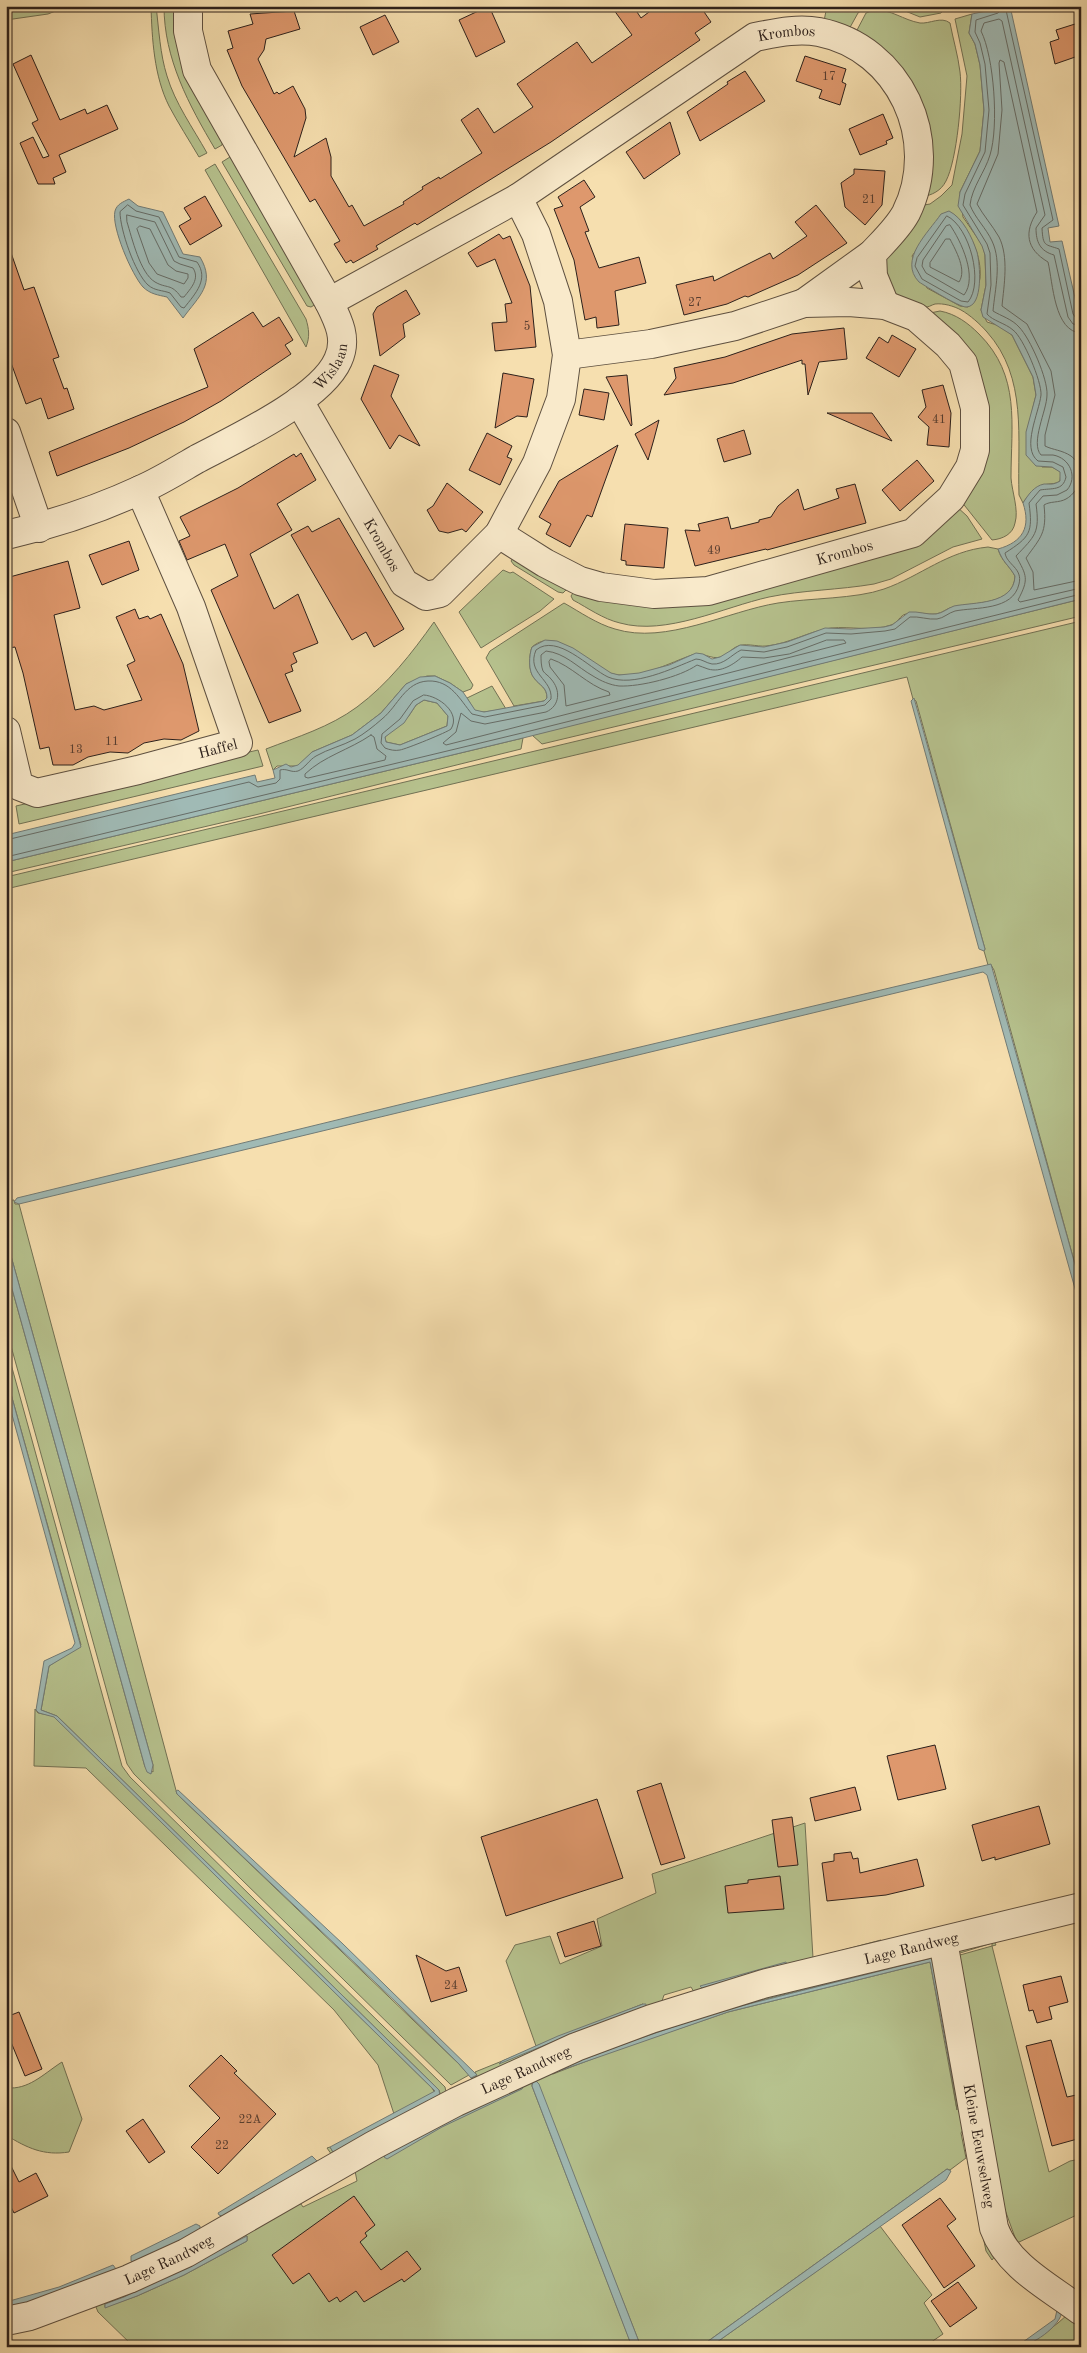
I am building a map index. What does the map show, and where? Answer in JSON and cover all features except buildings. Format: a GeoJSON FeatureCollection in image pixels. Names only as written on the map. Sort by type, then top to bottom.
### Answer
{"type":"FeatureCollection","features":[{"type":"Feature","properties":{"kind":"street","name":"Wislaan"},"geometry":{"type":"LineString","coordinates":[[6,535],[39,528],[140,490],[299,401],[322,382],[339,359],[342,345],[342,328],[198,70],[188,31],[188,6]]}},
{"type":"Feature","properties":{"kind":"street","name":"Krombos"},"geometry":{"type":"LineString","coordinates":[[329,302],[518,198],[754,37],[786,30],[818,32],[848,42],[863,50],[886,68],[902,90],[916,121],[920,142],[919,174],[912,200],[905,215],[872,254],[804,303]]}},
{"type":"Feature","properties":{"kind":"street","name":"Krombos"},"geometry":{"type":"LineString","coordinates":[[299,401],[404,583],[426,596],[440,593],[500,534],[537,464],[561,399],[567,355],[558,302],[536,234],[518,198]]}},
{"type":"Feature","properties":{"kind":"street"},"geometry":{"type":"LineString","coordinates":[[872,254],[873,276],[884,305]]}},
{"type":"Feature","properties":{"kind":"street","name":"Krombos"},"geometry":{"type":"LineString","coordinates":[[500,534],[545,563],[580,581],[601,587],[654,594],[708,591],[914,533],[945,506],[970,467],[975,450],[975,408],[963,363],[948,345],[916,317],[884,305],[849,302],[804,303],[735,326],[651,344],[567,355]]}},
{"type":"Feature","properties":{"kind":"street"},"geometry":{"type":"LineString","coordinates":[[6,432],[39,528]]}},
{"type":"Feature","properties":{"kind":"street","name":"Haffel"},"geometry":{"type":"LineString","coordinates":[[6,731],[19,786],[37,793],[138,770],[238,743],[190,607],[140,490]]}},
{"type":"Feature","properties":{"kind":"street","name":"Lage Randweg"},"geometry":{"type":"LineString","coordinates":[[6,2321],[30,2316],[130,2280],[186,2253],[374,2145],[456,2102],[576,2048],[651,2019],[763,1984],[1081,1907]]}},
{"type":"Feature","properties":{"kind":"street","name":"Kleine Eeuwselweg"},"geometry":{"type":"LineString","coordinates":[[943,1941],[994,2228],[999,2242],[1017,2264],[1081,2310]]}},
{"type":"Feature","properties":{"kind":"green space"},"geometry":{"type":"Polygon","coordinates":[[[17,6],[68,6],[48,14],[6,20],[6,14],[17,6]]]}},
{"type":"Feature","properties":{"kind":"green space"},"geometry":{"type":"Polygon","coordinates":[[[151,6],[156,6],[160,42],[170,86],[179,106],[207,153],[199,157],[169,106],[160,82],[153,44],[151,6]]]}},
{"type":"Feature","properties":{"kind":"green space"},"geometry":{"type":"Polygon","coordinates":[[[164,6],[178,6],[223,139],[222,145],[215,149],[187,98],[173,63],[165,26],[164,6]]]}},
{"type":"Feature","properties":{"kind":"green space"},"geometry":{"type":"Polygon","coordinates":[[[827,6],[867,6],[858,13],[848,31],[824,21],[827,6]]]}},
{"type":"Feature","properties":{"kind":"green space"},"geometry":{"type":"Polygon","coordinates":[[[893,6],[943,6],[944,10],[941,13],[920,17],[893,6]]]}},
{"type":"Feature","properties":{"kind":"green space"},"geometry":{"type":"Polygon","coordinates":[[[874,10],[886,11],[920,23],[943,20],[950,23],[960,72],[960,111],[950,171],[944,184],[933,194],[922,197],[927,170],[856,32],[866,13],[874,10]]]}},
{"type":"Feature","properties":{"kind":"green space"},"geometry":{"type":"Polygon","coordinates":[[[972,14],[969,33],[975,44],[980,65],[984,110],[980,151],[960,192],[963,217],[983,246],[985,255],[986,285],[981,310],[987,322],[1000,326],[1012,335],[1033,377],[1036,395],[1030,420],[1042,467],[1052,467],[1061,472],[1060,481],[1038,488],[1023,503],[1019,495],[1019,431],[1015,389],[1009,369],[1000,350],[981,326],[968,314],[958,309],[941,304],[927,307],[920,306],[892,296],[883,258],[918,206],[930,204],[952,185],[962,134],[967,76],[955,19],[972,14]],[[958,218],[920,245],[912,256],[927,288],[960,306],[968,307],[978,285],[980,270],[971,238],[958,218]]]}},
{"type":"Feature","properties":{"kind":"green space"},"geometry":{"type":"Polygon","coordinates":[[[230,157],[236,159],[318,303],[311,307],[307,306],[222,162],[230,157]]]}},
{"type":"Feature","properties":{"kind":"green space"},"geometry":{"type":"Polygon","coordinates":[[[215,164],[306,319],[309,333],[306,347],[205,170],[215,164]]]}},
{"type":"Feature","properties":{"kind":"green space"},"geometry":{"type":"Polygon","coordinates":[[[940,311],[951,314],[971,326],[979,334],[992,350],[1002,367],[1008,384],[1012,420],[1011,478],[1016,518],[1014,527],[1007,535],[992,540],[961,501],[984,451],[930,313],[940,311]]]}},
{"type":"Feature","properties":{"kind":"green space"},"geometry":{"type":"Polygon","coordinates":[[[956,506],[967,516],[982,539],[953,547],[891,579],[874,584],[769,597],[695,619],[656,626],[638,626],[614,621],[573,600],[571,596],[573,593],[674,601],[956,506]]]}},
{"type":"Feature","properties":{"kind":"green space"},"geometry":{"type":"Polygon","coordinates":[[[988,547],[998,549],[1015,576],[1013,586],[1008,593],[991,601],[953,607],[941,613],[906,614],[893,624],[884,627],[831,628],[774,645],[739,646],[717,658],[696,654],[657,669],[629,675],[608,672],[564,645],[553,641],[543,641],[532,647],[530,667],[534,678],[546,691],[547,698],[544,701],[514,706],[486,658],[490,651],[564,603],[608,627],[635,633],[655,633],[697,625],[778,603],[846,597],[873,592],[897,584],[960,553],[988,547]]]}},
{"type":"Feature","properties":{"kind":"green space"},"geometry":{"type":"Polygon","coordinates":[[[513,558],[570,586],[563,593],[558,592],[514,565],[511,561],[513,558]]]}},
{"type":"Feature","properties":{"kind":"green space"},"geometry":{"type":"Polygon","coordinates":[[[503,570],[510,573],[513,572],[554,599],[540,611],[481,648],[459,612],[503,570]]]}},
{"type":"Feature","properties":{"kind":"green space"},"geometry":{"type":"Polygon","coordinates":[[[1081,599],[1081,616],[542,744],[532,735],[1081,599]]]}},
{"type":"Feature","properties":{"kind":"green space"},"geometry":{"type":"Polygon","coordinates":[[[1081,621],[1081,1286],[994,970],[991,965],[988,965],[916,701],[913,699],[907,677],[6,889],[6,877],[1081,621]]]}},
{"type":"Feature","properties":{"kind":"green space"},"geometry":{"type":"Polygon","coordinates":[[[434,622],[473,685],[471,689],[463,692],[435,676],[427,676],[406,684],[381,713],[352,735],[312,752],[298,766],[277,766],[273,770],[266,749],[325,726],[357,707],[399,668],[434,622]]]}},
{"type":"Feature","properties":{"kind":"green space"},"geometry":{"type":"Polygon","coordinates":[[[492,686],[506,709],[484,712],[475,711],[467,698],[492,686]]]}},
{"type":"Feature","properties":{"kind":"green space"},"geometry":{"type":"Polygon","coordinates":[[[424,700],[437,703],[448,716],[447,726],[400,745],[386,742],[385,737],[408,717],[416,705],[424,700]]]}},
{"type":"Feature","properties":{"kind":"green space"},"geometry":{"type":"Polygon","coordinates":[[[523,738],[521,749],[255,815],[6,873],[6,862],[523,738]]]}},
{"type":"Feature","properties":{"kind":"green space"},"geometry":{"type":"Polygon","coordinates":[[[258,750],[263,766],[19,824],[16,806],[258,750]]]}},
{"type":"Feature","properties":{"kind":"green space"},"geometry":{"type":"Polygon","coordinates":[[[14,1200],[15,1204],[19,1204],[177,1794],[469,2075],[451,2085],[134,1774],[127,1764],[6,1328],[6,1267],[145,1767],[153,1772],[153,1765],[6,1238],[6,1201],[14,1200]]]}},
{"type":"Feature","properties":{"kind":"green space"},"geometry":{"type":"Polygon","coordinates":[[[6,1346],[122,1766],[130,1777],[445,2087],[446,2092],[334,2158],[327,2148],[330,2147],[333,2152],[440,2093],[439,2090],[57,1716],[41,1710],[49,1666],[81,1645],[6,1376],[6,1346]]]}},
{"type":"Feature","properties":{"kind":"green space"},"geometry":{"type":"Polygon","coordinates":[[[35,1709],[38,1713],[54,1716],[435,2093],[394,2114],[378,2065],[334,2010],[86,1768],[34,1766],[35,1709]]]}},
{"type":"Feature","properties":{"kind":"green space"},"geometry":{"type":"Polygon","coordinates":[[[805,1823],[813,1958],[881,1940],[877,1948],[694,1992],[691,1987],[664,1995],[662,2001],[475,2083],[471,2078],[477,2076],[475,2072],[643,2004],[536,2046],[506,1961],[515,1945],[550,1936],[560,1964],[602,1946],[597,1919],[656,1893],[652,1874],[805,1823]]]}},
{"type":"Feature","properties":{"kind":"green space"},"geometry":{"type":"Polygon","coordinates":[[[992,1937],[996,1945],[992,1946],[1049,2172],[1070,2161],[1081,2159],[1081,2213],[1017,2243],[1000,2196],[1003,2217],[1011,2244],[1036,2267],[1081,2299],[1081,2305],[1011,2253],[997,2226],[951,1955],[952,1950],[957,1946],[992,1937]],[[992,1943],[957,1954],[960,1955],[992,1946],[992,1943]],[[958,1962],[983,2113],[994,2164],[997,2166],[961,1963],[958,1962]]]}},
{"type":"Feature","properties":{"kind":"green space"},"geometry":{"type":"Polygon","coordinates":[[[934,1954],[1000,2250],[992,2260],[986,2251],[967,2158],[969,2158],[964,2128],[961,2133],[966,2158],[950,2170],[947,2169],[700,2347],[641,2347],[536,2081],[532,2086],[630,2341],[622,2347],[134,2347],[98,2312],[96,2307],[99,2301],[293,2202],[301,2204],[303,2207],[357,2181],[355,2171],[469,2105],[690,2015],[934,1954]],[[932,1958],[746,2004],[617,2050],[728,2012],[930,1962],[957,2110],[932,1958]],[[611,2052],[551,2073],[553,2074],[611,2052]],[[244,2236],[124,2297],[105,2304],[105,2307],[137,2296],[184,2275],[247,2241],[247,2236],[244,2236]]]}},
{"type":"Feature","properties":{"kind":"green space"},"geometry":{"type":"Polygon","coordinates":[[[62,2062],[82,2119],[69,2152],[52,2153],[36,2150],[6,2135],[6,2078],[11,2088],[25,2085],[38,2079],[62,2062]]]}},
{"type":"Feature","properties":{"kind":"green space"},"geometry":{"type":"Polygon","coordinates":[[[880,2226],[932,2295],[924,2303],[943,2334],[924,2347],[710,2347],[880,2226]]]}},
{"type":"Feature","properties":{"kind":"green space"},"geometry":{"type":"Polygon","coordinates":[[[1011,2263],[1081,2314],[1081,2347],[1026,2347],[1067,2315],[1005,2271],[1011,2263]]]}},
{"type":"Feature","properties":{"kind":"water"},"geometry":{"type":"Polygon","coordinates":[[[1010,6],[1059,226],[1048,228],[1050,242],[1062,241],[1081,324],[1081,599],[523,738],[6,862],[6,835],[255,775],[257,782],[275,778],[273,770],[286,764],[291,767],[298,765],[312,752],[352,735],[381,713],[406,684],[420,677],[435,676],[450,683],[463,692],[475,710],[484,712],[544,701],[547,698],[546,691],[532,675],[530,654],[532,647],[545,640],[557,641],[573,648],[611,673],[619,675],[639,673],[669,665],[696,653],[703,654],[712,659],[720,657],[740,645],[764,647],[787,642],[825,628],[884,627],[892,625],[909,612],[941,613],[954,606],[992,600],[1008,592],[1013,585],[1015,576],[998,549],[1014,542],[1023,532],[1026,519],[1023,503],[1029,494],[1040,485],[1054,484],[1060,481],[1060,472],[1052,467],[1036,466],[1026,455],[1026,432],[1036,395],[1033,377],[1012,335],[983,317],[981,310],[986,285],[985,255],[982,246],[958,206],[960,192],[980,151],[984,110],[980,65],[975,44],[969,33],[972,14],[1010,6]],[[424,700],[416,705],[404,723],[385,737],[386,742],[400,745],[447,726],[448,716],[437,703],[424,700]]]}},
{"type":"Feature","properties":{"kind":"water"},"geometry":{"type":"Polygon","coordinates":[[[129,199],[138,206],[163,212],[183,254],[200,257],[205,266],[206,282],[204,289],[183,318],[167,297],[151,293],[143,287],[128,262],[116,228],[115,211],[120,203],[129,199]]]}},
{"type":"Feature","properties":{"kind":"water"},"geometry":{"type":"Polygon","coordinates":[[[949,211],[959,218],[966,228],[977,252],[980,274],[978,292],[976,300],[972,305],[966,307],[919,282],[913,274],[913,256],[917,247],[941,214],[949,211]]]}},
{"type":"Feature","properties":{"kind":"water"},"geometry":{"type":"Polygon","coordinates":[[[914,698],[984,951],[979,949],[911,701],[914,698]]]}},
{"type":"Feature","properties":{"kind":"water"},"geometry":{"type":"Polygon","coordinates":[[[991,964],[1081,1286],[1081,1310],[987,975],[983,972],[19,1204],[14,1202],[17,1198],[509,1078],[991,964]]]}},
{"type":"Feature","properties":{"kind":"water"},"geometry":{"type":"Polygon","coordinates":[[[6,1238],[153,1765],[151,1774],[147,1772],[145,1767],[6,1267],[6,1238]]]}},
{"type":"Feature","properties":{"kind":"water"},"geometry":{"type":"Polygon","coordinates":[[[6,1376],[81,1647],[49,1666],[41,1710],[57,1716],[439,2090],[440,2096],[338,2150],[333,2152],[330,2147],[435,2091],[54,1717],[39,1713],[36,1710],[44,1661],[72,1648],[75,1643],[6,1393],[6,1376]]]}},
{"type":"Feature","properties":{"kind":"water"},"geometry":{"type":"Polygon","coordinates":[[[178,1790],[343,1944],[477,2075],[471,2078],[399,2005],[177,1794],[176,1791],[178,1790]]]}},
{"type":"Feature","properties":{"kind":"water"},"geometry":{"type":"Polygon","coordinates":[[[932,1958],[961,2109],[959,2112],[930,1962],[728,2012],[550,2074],[560,2068],[635,2040],[717,2012],[932,1958]]]}},
{"type":"Feature","properties":{"kind":"water"},"geometry":{"type":"Polygon","coordinates":[[[786,1962],[787,1965],[702,1988],[700,1986],[786,1962]]]}},
{"type":"Feature","properties":{"kind":"water"},"geometry":{"type":"Polygon","coordinates":[[[646,2004],[646,2008],[567,2036],[499,2064],[558,2036],[646,2004]]]}},
{"type":"Feature","properties":{"kind":"water"},"geometry":{"type":"Polygon","coordinates":[[[536,2081],[539,2084],[641,2347],[632,2347],[532,2086],[533,2082],[536,2081]]]}},
{"type":"Feature","properties":{"kind":"water"},"geometry":{"type":"Polygon","coordinates":[[[524,2085],[522,2089],[442,2127],[387,2159],[384,2157],[386,2154],[443,2123],[524,2085]]]}},
{"type":"Feature","properties":{"kind":"water"},"geometry":{"type":"Polygon","coordinates":[[[312,2156],[317,2161],[225,2217],[219,2215],[218,2213],[312,2156]]]}},
{"type":"Feature","properties":{"kind":"water"},"geometry":{"type":"Polygon","coordinates":[[[947,2169],[951,2171],[946,2180],[710,2347],[700,2347],[947,2169]]]}},
{"type":"Feature","properties":{"kind":"water"},"geometry":{"type":"Polygon","coordinates":[[[196,2224],[200,2226],[200,2230],[136,2263],[131,2261],[131,2256],[196,2224]]]}},
{"type":"Feature","properties":{"kind":"water"},"geometry":{"type":"Polygon","coordinates":[[[247,2236],[247,2241],[184,2275],[105,2308],[105,2304],[124,2297],[247,2236]]]}},
{"type":"Feature","properties":{"kind":"water"},"geometry":{"type":"Polygon","coordinates":[[[113,2265],[116,2269],[114,2272],[52,2297],[6,2309],[6,2302],[59,2287],[113,2265]]]}},
{"type":"Feature","properties":{"kind":"water"},"geometry":{"type":"Polygon","coordinates":[[[1057,2310],[1062,2311],[1051,2329],[1037,2340],[1016,2347],[1055,2319],[1057,2310]]]}}]}
